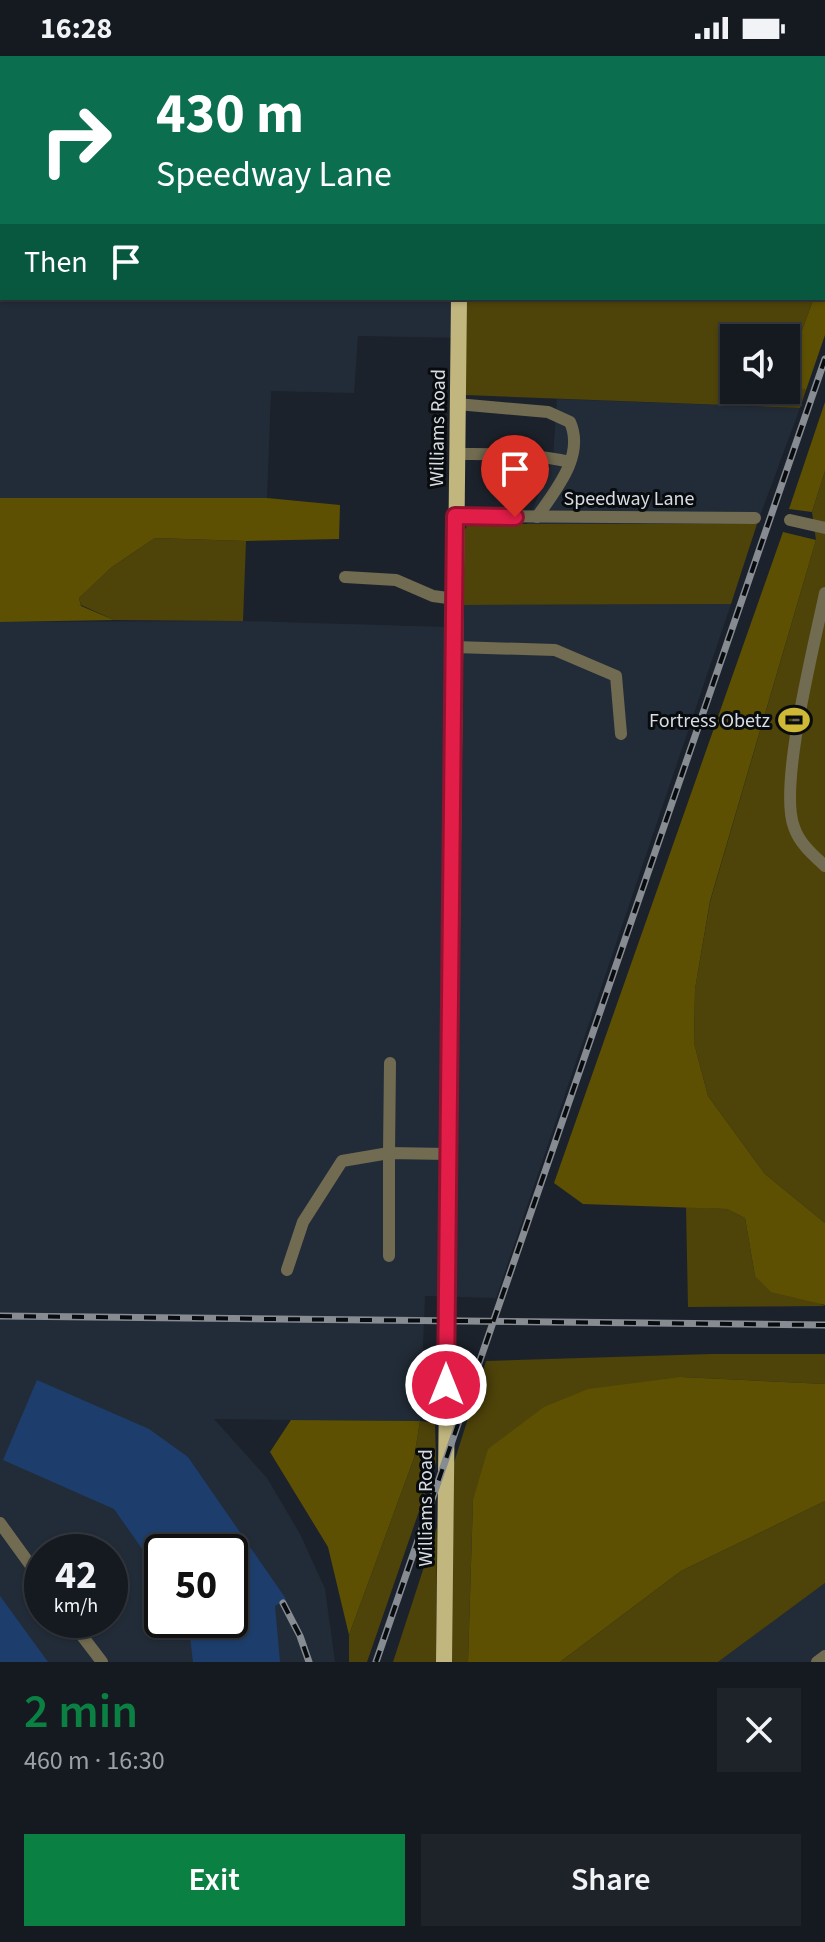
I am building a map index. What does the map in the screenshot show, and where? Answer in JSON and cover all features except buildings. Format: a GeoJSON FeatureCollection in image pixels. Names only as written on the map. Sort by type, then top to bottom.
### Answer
{"type":"FeatureCollection","features":[{"type":"Feature","properties":{"kind":"main road","name":"Williams Road"},"geometry":{"type":"LineString","coordinates":[[444,1662],[459,300]]}},
{"type":"Feature","properties":{"kind":"lane"},"geometry":{"type":"LineString","coordinates":[[457,404],[548,412],[570,422],[576,436],[568,471],[537,517]]}},
{"type":"Feature","properties":{"kind":"lane"},"geometry":{"type":"LineString","coordinates":[[456,454],[550,457],[570,462]]}},
{"type":"Feature","properties":{"kind":"lane","name":"Speedway Lane"},"geometry":{"type":"LineString","coordinates":[[455,516],[755,518]]}},
{"type":"Feature","properties":{"kind":"lane"},"geometry":{"type":"LineString","coordinates":[[790,520],[825,528]]}},
{"type":"Feature","properties":{"kind":"lane"},"geometry":{"type":"LineString","coordinates":[[345,577],[396,580],[433,596],[455,599]]}},
{"type":"Feature","properties":{"kind":"lane"},"geometry":{"type":"LineString","coordinates":[[825,593],[793,756],[790,793],[793,826],[809,851],[825,866]]}},
{"type":"Feature","properties":{"kind":"lane"},"geometry":{"type":"LineString","coordinates":[[455,647],[555,650],[616,676],[621,734]]}},
{"type":"Feature","properties":{"kind":"lane"},"geometry":{"type":"LineString","coordinates":[[389,1256],[390,1063]]}},
{"type":"Feature","properties":{"kind":"lane"},"geometry":{"type":"LineString","coordinates":[[287,1270],[303,1222],[342,1161],[389,1153],[448,1154]]}},
{"type":"Feature","properties":{"kind":"lane"},"geometry":{"type":"LineString","coordinates":[[0,1523],[24,1556]]}},
{"type":"Feature","properties":{"kind":"lane"},"geometry":{"type":"LineString","coordinates":[[84,1638],[102,1662]]}},
{"type":"Feature","properties":{"kind":"lane"},"geometry":{"type":"LineString","coordinates":[[817,1662],[825,1656]]}},
{"type":"Feature","properties":{"kind":"shaded area"},"geometry":{"type":"Polygon","coordinates":[[[0,300],[465,300],[465,338],[358,336],[354,393],[271,391],[267,498],[0,498],[0,300]]]}},
{"type":"Feature","properties":{"kind":"shaded area"},"geometry":{"type":"Polygon","coordinates":[[[465,300],[813,300],[800,336],[800,324],[720,324],[720,404],[800,404],[800,388],[806,390],[800,408],[465,395],[465,300]]]}},
{"type":"Feature","properties":{"kind":"shaded area"},"geometry":{"type":"Polygon","coordinates":[[[813,300],[825,300],[825,335],[806,390],[800,388],[800,336],[813,300]]]}},
{"type":"Feature","properties":{"kind":"shaded area"},"geometry":{"type":"Polygon","coordinates":[[[557,399],[800,408],[757,524],[527,524],[553,458],[557,399]]]}},
{"type":"Feature","properties":{"kind":"shaded area"},"geometry":{"type":"Polygon","coordinates":[[[825,402],[825,471],[812,512],[789,509],[825,402]]]}},
{"type":"Feature","properties":{"kind":"shaded area"},"geometry":{"type":"Polygon","coordinates":[[[825,471],[825,1223],[765,1174],[708,1096],[694,1043],[695,989],[710,902],[816,540],[812,512],[825,471]]]}},
{"type":"Feature","properties":{"kind":"shaded area"},"geometry":{"type":"Polygon","coordinates":[[[0,498],[267,498],[340,505],[339,539],[246,541],[155,538],[112,567],[79,598],[81,606],[114,620],[0,622],[0,498]]]}},
{"type":"Feature","properties":{"kind":"shaded area"},"geometry":{"type":"Polygon","coordinates":[[[474,524],[757,524],[731,604],[462,605],[464,531],[474,524]]]}},
{"type":"Feature","properties":{"kind":"shaded area"},"geometry":{"type":"Polygon","coordinates":[[[783,532],[816,540],[710,901],[695,989],[694,1043],[708,1096],[765,1174],[825,1223],[825,1305],[771,1292],[755,1276],[745,1218],[727,1209],[583,1204],[554,1183],[783,532]]]}},
{"type":"Feature","properties":{"kind":"shaded area"},"geometry":{"type":"Polygon","coordinates":[[[155,538],[246,541],[243,621],[114,620],[81,605],[79,598],[112,567],[155,538]]]}},
{"type":"Feature","properties":{"kind":"shaded area"},"geometry":{"type":"Polygon","coordinates":[[[731,604],[496,1298],[425,1296],[420,1421],[214,1419],[267,1478],[300,1534],[325,1589],[335,1662],[0,1662],[0,622],[243,621],[446,627],[462,605],[731,604]]]}},
{"type":"Feature","properties":{"kind":"shaded area"},"geometry":{"type":"Polygon","coordinates":[[[686,1207],[727,1209],[745,1218],[755,1276],[825,1306],[688,1307],[686,1207]]]}},
{"type":"Feature","properties":{"kind":"shaded area"},"geometry":{"type":"Polygon","coordinates":[[[825,1354],[825,1384],[681,1377],[473,1500],[468,1662],[452,1662],[452,1469],[486,1361],[825,1354]]]}},
{"type":"Feature","properties":{"kind":"shaded area"},"geometry":{"type":"Polygon","coordinates":[[[681,1377],[825,1384],[825,1501],[681,1571],[560,1662],[468,1662],[473,1500],[488,1449],[544,1407],[588,1389],[681,1377]]]}},
{"type":"Feature","properties":{"kind":"shaded area"},"geometry":{"type":"Polygon","coordinates":[[[291,1420],[420,1421],[414,1458],[349,1635],[328,1547],[270,1452],[291,1420]]]}},
{"type":"Feature","properties":{"kind":"shaded area"},"geometry":{"type":"Polygon","coordinates":[[[420,1421],[435,1423],[436,1462],[367,1662],[349,1662],[349,1635],[414,1458],[420,1421]]]}},
{"type":"Feature","properties":{"kind":"shaded area"},"geometry":{"type":"Polygon","coordinates":[[[825,1501],[825,1583],[718,1662],[560,1662],[681,1571],[825,1501]]]}},
{"type":"Feature","properties":{"kind":"shaded area"},"geometry":{"type":"Polygon","coordinates":[[[437,1527],[436,1662],[393,1662],[437,1527]]]}},
{"type":"Feature","properties":{"kind":"shaded area"},"geometry":{"type":"Polygon","coordinates":[[[825,1583],[825,1662],[718,1662],[825,1583]]]}},
{"type":"Feature","properties":{"kind":"railway"},"geometry":{"type":"LineString","coordinates":[[376,1662],[825,359]]}},
{"type":"Feature","properties":{"kind":"railway"},"geometry":{"type":"LineString","coordinates":[[0,1316],[825,1325]]}},
{"type":"Feature","properties":{"kind":"railway"},"geometry":{"type":"LineString","coordinates":[[283,1603],[309,1662]]}},
{"type":"Feature","properties":{"kind":"place","name":"Fortress Obetz"},"geometry":{"type":"Point","coordinates":[794,720]}},
{"type":"Feature","properties":{"kind":"route"},"geometry":{"type":"LineString","coordinates":[[446,1385],[455,516],[515,517]]}}]}
